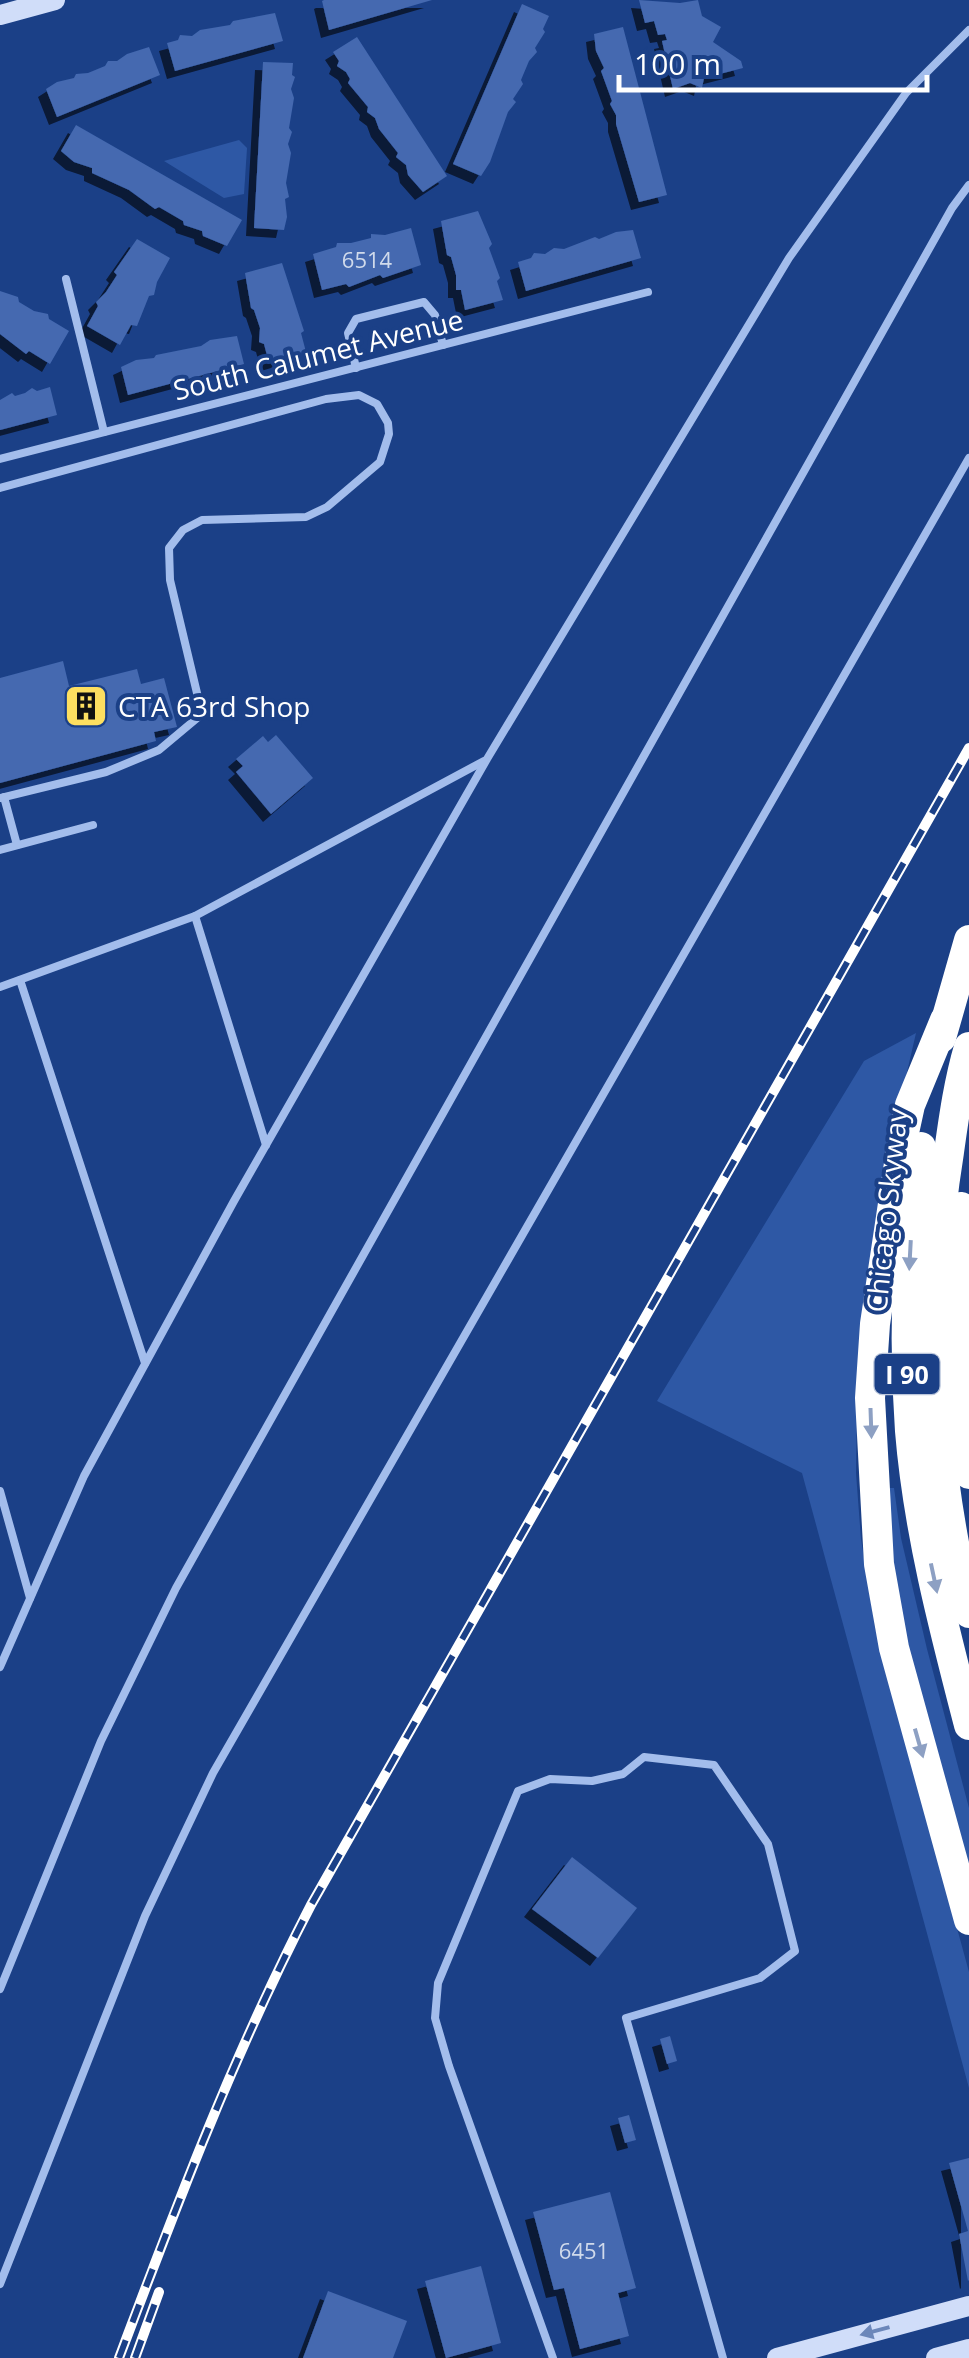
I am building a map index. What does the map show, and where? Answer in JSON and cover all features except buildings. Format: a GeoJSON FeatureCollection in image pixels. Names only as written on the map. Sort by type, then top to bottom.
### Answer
{"type":"FeatureCollection","features":[{"type":"Feature","properties":{"kind":"highway","name":"Chicago Skyway"},"geometry":{"type":"LineString","coordinates":[[969,940],[945,1020],[918,1174],[906,1347],[910,1435],[925,1535],[969,1725]]}},
{"type":"Feature","properties":{"kind":"highway"},"geometry":{"type":"LineString","coordinates":[[945,1020],[910,1104],[902,1137],[875,1324],[870,1398],[879,1564],[894,1648],[969,1920]]}},
{"type":"Feature","properties":{"kind":"highway","name":"Chicago Skyway"},"geometry":{"type":"LineString","coordinates":[[969,1047],[958,1089],[934,1269],[934,1373],[940,1455],[969,1614]]}},
{"type":"Feature","properties":{"kind":"highway"},"geometry":{"type":"LineString","coordinates":[[958,1089],[964,1160],[955,1284],[957,1372],[969,1474]]}},
{"type":"Feature","properties":{"kind":"main road"},"geometry":{"type":"LineString","coordinates":[[0,15],[55,0]]}},
{"type":"Feature","properties":{"kind":"main road"},"geometry":{"type":"LineString","coordinates":[[777,2358],[969,2306]]}},
{"type":"Feature","properties":{"kind":"main road"},"geometry":{"type":"LineString","coordinates":[[936,2358],[969,2349]]}},
{"type":"Feature","properties":{"kind":"lane"},"geometry":{"type":"LineString","coordinates":[[0,1667],[84,1476],[266,1145],[488,760],[789,258],[906,93],[969,30]]}},
{"type":"Feature","properties":{"kind":"lane"},"geometry":{"type":"LineString","coordinates":[[0,1989],[101,1741],[176,1588],[969,184]]}},
{"type":"Feature","properties":{"kind":"lane"},"geometry":{"type":"LineString","coordinates":[[66,279],[104,432]]}},
{"type":"Feature","properties":{"kind":"lane","name":"South Calumet Avenue"},"geometry":{"type":"LineString","coordinates":[[0,459],[648,292]]}},
{"type":"Feature","properties":{"kind":"lane"},"geometry":{"type":"LineString","coordinates":[[356,368],[348,333],[356,320],[424,302],[435,315],[443,345]]}},
{"type":"Feature","properties":{"kind":"lane"},"geometry":{"type":"LineString","coordinates":[[0,488],[326,399],[359,395],[377,404],[388,424],[389,434],[380,462],[327,507],[306,518],[202,520],[183,530],[168,548],[170,580],[202,714],[159,750],[106,772],[2,798],[17,845]]}},
{"type":"Feature","properties":{"kind":"lane"},"geometry":{"type":"LineString","coordinates":[[0,2284],[146,1916],[213,1773],[969,458]]}},
{"type":"Feature","properties":{"kind":"lane"},"geometry":{"type":"LineString","coordinates":[[0,987],[195,916],[488,760]]}},
{"type":"Feature","properties":{"kind":"lane"},"geometry":{"type":"LineString","coordinates":[[0,850],[94,825]]}},
{"type":"Feature","properties":{"kind":"lane"},"geometry":{"type":"LineString","coordinates":[[195,916],[266,1145]]}},
{"type":"Feature","properties":{"kind":"lane"},"geometry":{"type":"LineString","coordinates":[[20,980],[146,1363]]}},
{"type":"Feature","properties":{"kind":"lane"},"geometry":{"type":"LineString","coordinates":[[0,1491],[30,1598]]}},
{"type":"Feature","properties":{"kind":"lane"},"geometry":{"type":"LineString","coordinates":[[552,2358],[449,2066],[435,2018],[438,1983],[518,1792],[550,1779],[592,1781],[623,1774],[644,1757],[714,1765],[768,1844],[796,1951],[760,1978],[626,2018],[723,2358]]}},
{"type":"Feature","properties":{"kind":"shaded area"},"geometry":{"type":"Polygon","coordinates":[[[239,140],[247,148],[244,194],[224,198],[164,161],[239,140]]]}},
{"type":"Feature","properties":{"kind":"shaded area"},"geometry":{"type":"Polygon","coordinates":[[[916,1033],[889,1150],[857,1401],[856,1473],[861,1539],[875,1628],[969,1972],[969,2088],[802,1473],[657,1401],[864,1061],[916,1033]]]}},
{"type":"Feature","properties":{"kind":"shaded area"},"geometry":{"type":"Polygon","coordinates":[[[887,1488],[894,1488],[901,1538],[927,1649],[969,1808],[969,1870],[905,1633],[890,1537],[887,1488]]]}},
{"type":"Feature","properties":{"kind":"railway"},"geometry":{"type":"LineString","coordinates":[[119,2358],[232,2072],[311,1905],[969,748]]}},
{"type":"Feature","properties":{"kind":"railway"},"geometry":{"type":"LineString","coordinates":[[135,2358],[159,2292]]}},
{"type":"Feature","properties":{"kind":"place","name":"CTA 63rd Shop"},"geometry":{"type":"Point","coordinates":[86,706]}}]}
